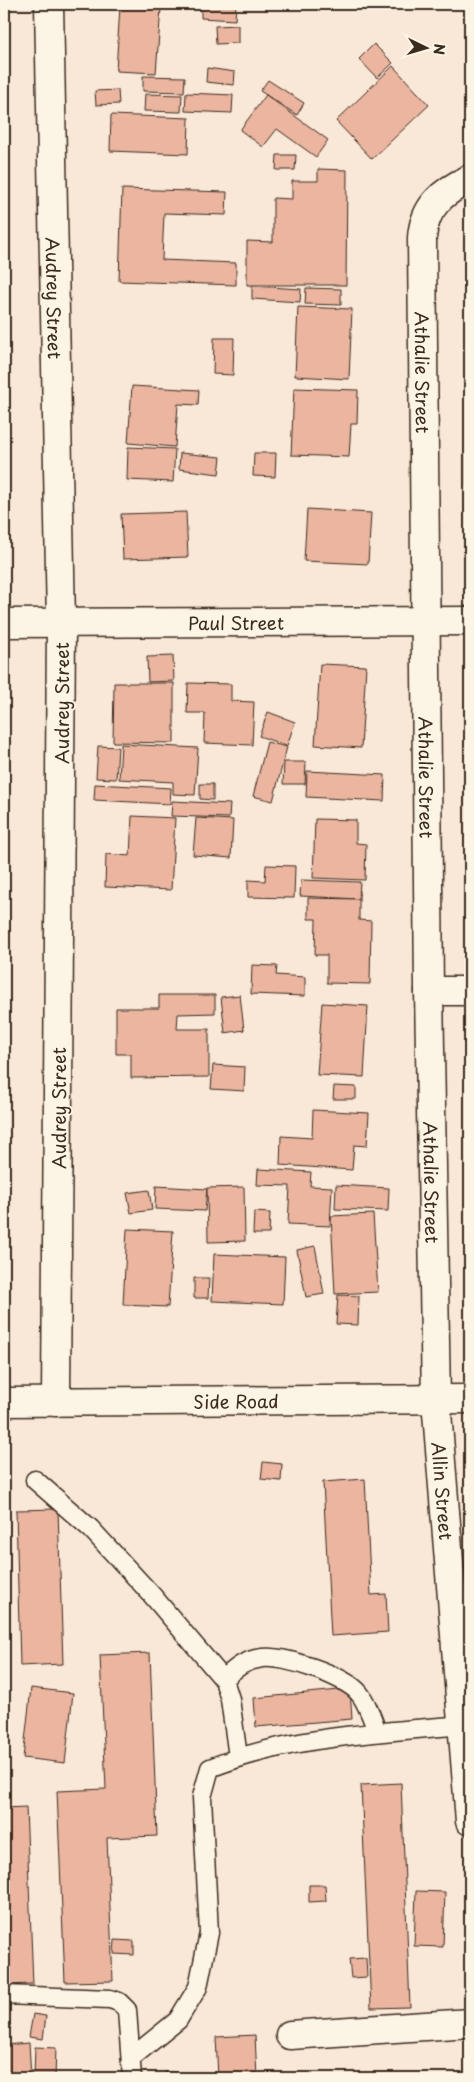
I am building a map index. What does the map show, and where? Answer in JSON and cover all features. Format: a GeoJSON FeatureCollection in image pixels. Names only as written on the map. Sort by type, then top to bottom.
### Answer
{"type":"FeatureCollection","features":[{"type":"Feature","properties":{"kind":"street","name":"Audrey Street"},"geometry":{"type":"LineString","coordinates":[[49,4],[61,622],[56,1402]]}},
{"type":"Feature","properties":{"kind":"street","name":"Athalie Street"},"geometry":{"type":"LineString","coordinates":[[436,1400],[429,991],[422,232],[425,217],[437,199],[452,187],[470,180]]}},
{"type":"Feature","properties":{"kind":"street","name":"Paul Street"},"geometry":{"type":"LineString","coordinates":[[4,622],[470,621]]}},
{"type":"Feature","properties":{"kind":"street"},"geometry":{"type":"LineString","coordinates":[[429,991],[470,991]]}},
{"type":"Feature","properties":{"kind":"street","name":"Side Road"},"geometry":{"type":"LineString","coordinates":[[4,1402],[470,1399]]}},
{"type":"Feature","properties":{"kind":"street","name":"Allin Street"},"geometry":{"type":"LineString","coordinates":[[436,1400],[470,1809]]}},
{"type":"Feature","properties":{"kind":"street"},"geometry":{"type":"LineString","coordinates":[[290,2035],[470,2023]]}},
{"type":"Feature","properties":{"kind":"lane"},"geometry":{"type":"LineString","coordinates":[[35,1480],[91,1530],[151,1594],[224,1680],[230,1699],[238,1757]]}},
{"type":"Feature","properties":{"kind":"lane"},"geometry":{"type":"LineString","coordinates":[[224,1680],[234,1667],[263,1658],[291,1661],[333,1675],[359,1692],[377,1731]]}},
{"type":"Feature","properties":{"kind":"lane"},"geometry":{"type":"LineString","coordinates":[[131,2058],[178,2020],[198,1987],[209,1933],[202,1797],[210,1768],[238,1757],[282,1746],[377,1731],[462,1725]]}},
{"type":"Feature","properties":{"kind":"lane"},"geometry":{"type":"LineString","coordinates":[[4,1995],[110,1999],[119,2002],[126,2010],[132,2078]]}},
{"type":"Feature","properties":{"kind":"building"},"geometry":{"type":"Polygon","coordinates":[[[156,4],[236,4],[235,20],[201,18],[201,9],[156,4]]]}},
{"type":"Feature","properties":{"kind":"building"},"geometry":{"type":"Polygon","coordinates":[[[120,6],[161,8],[156,73],[116,71],[120,6]]]}},
{"type":"Feature","properties":{"kind":"building"},"geometry":{"type":"Polygon","coordinates":[[[238,25],[238,43],[216,44],[215,26],[238,25]]]}},
{"type":"Feature","properties":{"kind":"building"},"geometry":{"type":"Polygon","coordinates":[[[374,44],[393,63],[377,78],[359,59],[374,44]]]}},
{"type":"Feature","properties":{"kind":"building"},"geometry":{"type":"Polygon","coordinates":[[[393,66],[429,105],[372,159],[336,121],[393,66]]]}},
{"type":"Feature","properties":{"kind":"building"},"geometry":{"type":"Polygon","coordinates":[[[207,68],[235,72],[234,85],[206,82],[207,68]]]}},
{"type":"Feature","properties":{"kind":"building"},"geometry":{"type":"Polygon","coordinates":[[[143,76],[185,77],[184,92],[143,91],[143,76]]]}},
{"type":"Feature","properties":{"kind":"building"},"geometry":{"type":"Polygon","coordinates":[[[268,80],[304,103],[297,115],[260,91],[268,80]]]}},
{"type":"Feature","properties":{"kind":"building"},"geometry":{"type":"Polygon","coordinates":[[[118,90],[119,104],[96,105],[95,91],[118,90]]]}},
{"type":"Feature","properties":{"kind":"building"},"geometry":{"type":"Polygon","coordinates":[[[186,93],[233,95],[232,113],[185,111],[186,93]]]}},
{"type":"Feature","properties":{"kind":"building"},"geometry":{"type":"Polygon","coordinates":[[[145,94],[182,95],[181,112],[144,111],[145,94]]]}},
{"type":"Feature","properties":{"kind":"building"},"geometry":{"type":"Polygon","coordinates":[[[266,95],[328,140],[316,157],[277,129],[263,147],[240,130],[266,95]]]}},
{"type":"Feature","properties":{"kind":"building"},"geometry":{"type":"Polygon","coordinates":[[[111,115],[189,118],[188,154],[110,151],[111,115]]]}},
{"type":"Feature","properties":{"kind":"building"},"geometry":{"type":"Polygon","coordinates":[[[277,155],[296,155],[295,170],[276,170],[277,155]]]}},
{"type":"Feature","properties":{"kind":"building"},"geometry":{"type":"Polygon","coordinates":[[[318,169],[347,170],[346,285],[247,285],[247,241],[273,242],[273,198],[292,199],[292,181],[318,181],[318,169]]]}},
{"type":"Feature","properties":{"kind":"building"},"geometry":{"type":"Polygon","coordinates":[[[122,189],[227,192],[226,215],[164,213],[162,260],[236,263],[236,285],[119,281],[122,189]]]}},
{"type":"Feature","properties":{"kind":"building"},"geometry":{"type":"Polygon","coordinates":[[[252,286],[301,289],[300,302],[252,299],[252,286]]]}},
{"type":"Feature","properties":{"kind":"building"},"geometry":{"type":"Polygon","coordinates":[[[306,288],[341,289],[341,305],[305,304],[306,288]]]}},
{"type":"Feature","properties":{"kind":"building"},"geometry":{"type":"Polygon","coordinates":[[[298,307],[352,309],[349,379],[295,376],[298,307]]]}},
{"type":"Feature","properties":{"kind":"building"},"geometry":{"type":"Polygon","coordinates":[[[214,338],[234,338],[233,375],[213,374],[214,338]]]}},
{"type":"Feature","properties":{"kind":"building"},"geometry":{"type":"Polygon","coordinates":[[[132,386],[199,390],[198,405],[178,404],[175,447],[128,443],[132,386]]]}},
{"type":"Feature","properties":{"kind":"building"},"geometry":{"type":"Polygon","coordinates":[[[294,388],[358,390],[357,424],[351,424],[349,457],[291,455],[294,388]]]}},
{"type":"Feature","properties":{"kind":"building"},"geometry":{"type":"Polygon","coordinates":[[[467,445],[470,445],[470,486],[467,486],[467,445]]]}},
{"type":"Feature","properties":{"kind":"building"},"geometry":{"type":"Polygon","coordinates":[[[128,447],[175,449],[173,482],[127,480],[128,447]]]}},
{"type":"Feature","properties":{"kind":"building"},"geometry":{"type":"Polygon","coordinates":[[[180,453],[221,457],[219,474],[179,469],[180,453]]]}},
{"type":"Feature","properties":{"kind":"building"},"geometry":{"type":"Polygon","coordinates":[[[254,453],[276,453],[275,477],[253,476],[254,453]]]}},
{"type":"Feature","properties":{"kind":"building"},"geometry":{"type":"Polygon","coordinates":[[[307,509],[371,513],[368,564],[304,561],[307,509]]]}},
{"type":"Feature","properties":{"kind":"building"},"geometry":{"type":"Polygon","coordinates":[[[186,512],[188,557],[123,559],[121,514],[186,512]]]}},
{"type":"Feature","properties":{"kind":"building"},"geometry":{"type":"Polygon","coordinates":[[[173,656],[174,681],[148,682],[147,657],[173,656]]]}},
{"type":"Feature","properties":{"kind":"building"},"geometry":{"type":"Polygon","coordinates":[[[320,664],[366,666],[361,748],[315,745],[320,664]]]}},
{"type":"Feature","properties":{"kind":"building"},"geometry":{"type":"Polygon","coordinates":[[[114,683],[174,683],[174,743],[113,742],[114,683]]]}},
{"type":"Feature","properties":{"kind":"building"},"geometry":{"type":"Polygon","coordinates":[[[188,683],[231,684],[231,701],[254,702],[252,745],[204,743],[205,713],[187,713],[188,683]]]}},
{"type":"Feature","properties":{"kind":"building"},"geometry":{"type":"Polygon","coordinates":[[[268,712],[295,722],[287,746],[259,736],[268,712]]]}},
{"type":"Feature","properties":{"kind":"building"},"geometry":{"type":"Polygon","coordinates":[[[267,742],[287,747],[273,801],[253,796],[267,742]]]}},
{"type":"Feature","properties":{"kind":"building"},"geometry":{"type":"Polygon","coordinates":[[[121,744],[198,748],[195,795],[173,794],[173,782],[119,779],[121,744]]]}},
{"type":"Feature","properties":{"kind":"building"},"geometry":{"type":"Polygon","coordinates":[[[98,746],[118,747],[116,779],[96,778],[98,746]]]}},
{"type":"Feature","properties":{"kind":"building"},"geometry":{"type":"Polygon","coordinates":[[[284,762],[306,762],[305,784],[283,784],[284,762]]]}},
{"type":"Feature","properties":{"kind":"building"},"geometry":{"type":"Polygon","coordinates":[[[307,771],[385,775],[384,801],[306,797],[307,771]]]}},
{"type":"Feature","properties":{"kind":"building"},"geometry":{"type":"Polygon","coordinates":[[[95,784],[171,788],[170,804],[94,800],[95,784]]]}},
{"type":"Feature","properties":{"kind":"building"},"geometry":{"type":"Polygon","coordinates":[[[200,784],[213,784],[213,800],[200,799],[200,784]]]}},
{"type":"Feature","properties":{"kind":"building"},"geometry":{"type":"Polygon","coordinates":[[[172,801],[230,804],[229,818],[171,816],[172,801]]]}},
{"type":"Feature","properties":{"kind":"building"},"geometry":{"type":"Polygon","coordinates":[[[132,816],[175,818],[171,890],[105,887],[106,854],[130,856],[132,816]]]}},
{"type":"Feature","properties":{"kind":"building"},"geometry":{"type":"Polygon","coordinates":[[[196,818],[233,820],[231,858],[193,855],[196,818]]]}},
{"type":"Feature","properties":{"kind":"building"},"geometry":{"type":"Polygon","coordinates":[[[315,819],[356,820],[356,843],[366,844],[365,880],[313,878],[315,819]]]}},
{"type":"Feature","properties":{"kind":"building"},"geometry":{"type":"Polygon","coordinates":[[[266,865],[295,866],[294,898],[248,897],[248,880],[265,881],[266,865]]]}},
{"type":"Feature","properties":{"kind":"building"},"geometry":{"type":"Polygon","coordinates":[[[301,880],[360,882],[359,899],[300,896],[301,880]]]}},
{"type":"Feature","properties":{"kind":"building"},"geometry":{"type":"Polygon","coordinates":[[[308,898],[359,899],[359,920],[371,921],[370,984],[327,983],[327,955],[315,955],[316,919],[308,919],[308,898]]]}},
{"type":"Feature","properties":{"kind":"building"},"geometry":{"type":"Polygon","coordinates":[[[252,965],[277,966],[276,975],[305,977],[305,996],[251,994],[252,965]]]}},
{"type":"Feature","properties":{"kind":"building"},"geometry":{"type":"Polygon","coordinates":[[[159,995],[215,995],[215,1013],[178,1014],[177,1029],[209,1029],[209,1077],[131,1078],[131,1054],[116,1054],[116,1008],[159,1008],[159,995]]]}},
{"type":"Feature","properties":{"kind":"building"},"geometry":{"type":"Polygon","coordinates":[[[240,995],[244,1030],[225,1033],[221,997],[240,995]]]}},
{"type":"Feature","properties":{"kind":"building"},"geometry":{"type":"Polygon","coordinates":[[[322,1003],[368,1006],[364,1077],[317,1075],[322,1003]]]}},
{"type":"Feature","properties":{"kind":"building"},"geometry":{"type":"Polygon","coordinates":[[[213,1065],[245,1067],[244,1091],[211,1089],[213,1065]]]}},
{"type":"Feature","properties":{"kind":"building"},"geometry":{"type":"Polygon","coordinates":[[[334,1086],[356,1087],[356,1099],[333,1099],[334,1086]]]}},
{"type":"Feature","properties":{"kind":"building"},"geometry":{"type":"Polygon","coordinates":[[[313,1110],[369,1113],[367,1146],[354,1145],[352,1170],[280,1165],[281,1136],[312,1138],[313,1110]]]}},
{"type":"Feature","properties":{"kind":"building"},"geometry":{"type":"Polygon","coordinates":[[[258,1169],[311,1172],[310,1186],[332,1187],[330,1226],[288,1224],[290,1186],[257,1185],[258,1169]]]}},
{"type":"Feature","properties":{"kind":"building"},"geometry":{"type":"Polygon","coordinates":[[[336,1185],[389,1188],[388,1211],[335,1209],[336,1185]]]}},
{"type":"Feature","properties":{"kind":"building"},"geometry":{"type":"Polygon","coordinates":[[[156,1186],[207,1189],[205,1211],[155,1209],[156,1186]]]}},
{"type":"Feature","properties":{"kind":"building"},"geometry":{"type":"Polygon","coordinates":[[[244,1187],[245,1241],[208,1242],[207,1188],[244,1187]]]}},
{"type":"Feature","properties":{"kind":"building"},"geometry":{"type":"Polygon","coordinates":[[[149,1190],[152,1210],[131,1213],[127,1193],[149,1190]]]}},
{"type":"Feature","properties":{"kind":"building"},"geometry":{"type":"Polygon","coordinates":[[[254,1212],[270,1213],[269,1234],[253,1234],[254,1212]]]}},
{"type":"Feature","properties":{"kind":"building"},"geometry":{"type":"Polygon","coordinates":[[[373,1214],[378,1292],[335,1294],[331,1216],[373,1214]]]}},
{"type":"Feature","properties":{"kind":"building"},"geometry":{"type":"Polygon","coordinates":[[[127,1229],[173,1231],[168,1307],[123,1305],[127,1229]]]}},
{"type":"Feature","properties":{"kind":"building"},"geometry":{"type":"Polygon","coordinates":[[[315,1246],[324,1294],[306,1297],[297,1250],[315,1246]]]}},
{"type":"Feature","properties":{"kind":"building"},"geometry":{"type":"Polygon","coordinates":[[[214,1254],[285,1257],[283,1304],[212,1301],[214,1254]]]}},
{"type":"Feature","properties":{"kind":"building"},"geometry":{"type":"Polygon","coordinates":[[[194,1278],[209,1278],[208,1298],[194,1298],[194,1278]]]}},
{"type":"Feature","properties":{"kind":"building"},"geometry":{"type":"Polygon","coordinates":[[[338,1295],[359,1296],[358,1325],[336,1324],[338,1295]]]}},
{"type":"Feature","properties":{"kind":"building"},"geometry":{"type":"Polygon","coordinates":[[[263,1462],[282,1464],[281,1481],[261,1479],[263,1462]]]}},
{"type":"Feature","properties":{"kind":"building"},"geometry":{"type":"Polygon","coordinates":[[[365,1479],[371,1595],[386,1594],[388,1632],[331,1636],[323,1482],[365,1479]]]}},
{"type":"Feature","properties":{"kind":"building"},"geometry":{"type":"Polygon","coordinates":[[[58,1509],[63,1664],[20,1666],[16,1510],[58,1509]]]}},
{"type":"Feature","properties":{"kind":"building"},"geometry":{"type":"Polygon","coordinates":[[[150,1653],[157,1836],[107,1838],[113,1981],[65,1982],[57,1791],[106,1789],[100,1655],[150,1653]]]}},
{"type":"Feature","properties":{"kind":"building"},"geometry":{"type":"Polygon","coordinates":[[[31,1688],[73,1693],[65,1763],[23,1758],[31,1688]]]}},
{"type":"Feature","properties":{"kind":"building"},"geometry":{"type":"Polygon","coordinates":[[[350,1689],[352,1719],[256,1727],[254,1698],[350,1689]]]}},
{"type":"Feature","properties":{"kind":"building"},"geometry":{"type":"Polygon","coordinates":[[[401,1783],[410,2007],[371,2008],[361,1785],[401,1783]]]}},
{"type":"Feature","properties":{"kind":"building"},"geometry":{"type":"Polygon","coordinates":[[[26,1807],[33,1984],[4,1985],[4,1808],[26,1807]]]}},
{"type":"Feature","properties":{"kind":"building"},"geometry":{"type":"Polygon","coordinates":[[[309,1885],[325,1885],[326,1901],[309,1902],[309,1885]]]}},
{"type":"Feature","properties":{"kind":"building"},"geometry":{"type":"Polygon","coordinates":[[[416,1891],[445,1892],[443,1947],[414,1946],[416,1891]]]}},
{"type":"Feature","properties":{"kind":"building"},"geometry":{"type":"Polygon","coordinates":[[[115,1940],[134,1941],[134,1955],[114,1954],[115,1940]]]}},
{"type":"Feature","properties":{"kind":"building"},"geometry":{"type":"Polygon","coordinates":[[[366,1958],[367,1977],[351,1978],[349,1959],[366,1958]]]}},
{"type":"Feature","properties":{"kind":"building"},"geometry":{"type":"Polygon","coordinates":[[[33,2014],[46,2016],[43,2039],[29,2037],[33,2014]]]}},
{"type":"Feature","properties":{"kind":"building"},"geometry":{"type":"Polygon","coordinates":[[[255,2035],[257,2078],[218,2078],[216,2037],[255,2035]]]}},
{"type":"Feature","properties":{"kind":"building"},"geometry":{"type":"Polygon","coordinates":[[[29,2043],[31,2078],[4,2078],[4,2045],[29,2043]]]}},
{"type":"Feature","properties":{"kind":"building"},"geometry":{"type":"Polygon","coordinates":[[[35,2047],[56,2048],[55,2078],[34,2078],[35,2047]]]}},
{"type":"Feature","properties":{"kind":"building"},"geometry":{"type":"Polygon","coordinates":[[[165,2072],[194,2073],[194,2078],[165,2078],[165,2072]]]}}]}
